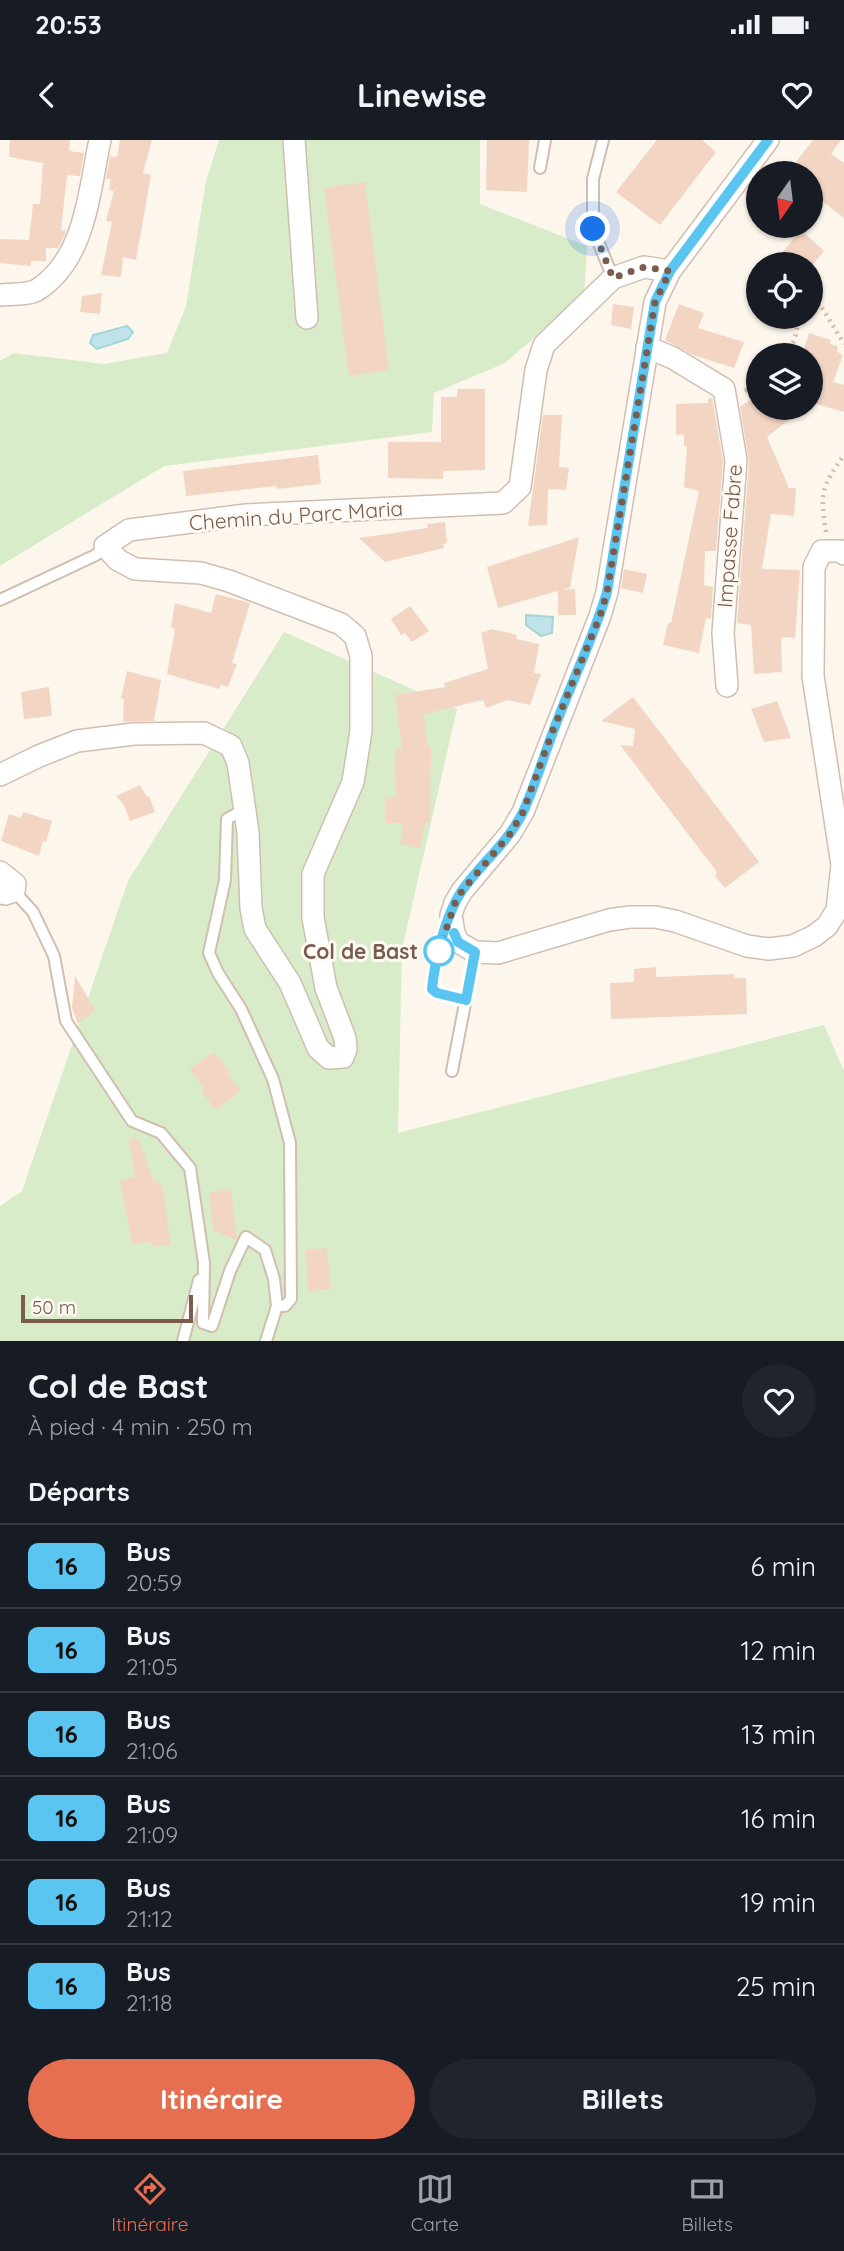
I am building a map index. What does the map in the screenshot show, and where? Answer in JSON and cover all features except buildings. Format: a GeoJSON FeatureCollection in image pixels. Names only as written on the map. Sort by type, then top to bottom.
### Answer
{"type":"FeatureCollection","features":[{"type":"Feature","properties":{"kind":"street"},"geometry":{"type":"LineString","coordinates":[[0,295],[35,291],[64,265],[80,231],[100,140]]}},
{"type":"Feature","properties":{"kind":"street"},"geometry":{"type":"LineString","coordinates":[[294,140],[307,318]]}},
{"type":"Feature","properties":{"kind":"street"},"geometry":{"type":"LineString","coordinates":[[768,140],[670,271],[655,302],[607,592],[600,616],[523,812],[510,834],[462,891],[451,915],[458,942],[475,952],[498,953],[609,920],[655,917],[675,921],[747,946],[769,949],[793,946],[827,926],[837,911],[842,865],[813,676],[814,567],[822,551],[836,552]]}},
{"type":"Feature","properties":{"kind":"street","name":"Chemin du Parc Maria"},"geometry":{"type":"LineString","coordinates":[[105,546],[129,530],[246,514],[503,503],[520,487],[536,370],[544,345],[613,278],[644,267],[670,271]]}},
{"type":"Feature","properties":{"kind":"street","name":"Impasse Fabre"},"geometry":{"type":"LineString","coordinates":[[647,347],[673,358],[724,389],[736,460],[723,633],[727,686]]}},
{"type":"Feature","properties":{"kind":"street"},"geometry":{"type":"LineString","coordinates":[[0,775],[77,741],[134,734],[204,733],[230,746],[238,763],[245,809],[251,908],[255,929],[290,984],[318,1048],[329,1058],[343,1058],[345,1038],[326,988],[313,918],[313,874],[353,782],[361,718],[361,656],[355,636],[341,624],[229,581],[201,573],[135,569],[118,560],[105,546]]}},
{"type":"Feature","properties":{"kind":"street"},"geometry":{"type":"LineString","coordinates":[[0,872],[15,884],[7,892]]}},
{"type":"Feature","properties":{"kind":"lane"},"geometry":{"type":"LineString","coordinates":[[540,167],[545,140]]}},
{"type":"Feature","properties":{"kind":"lane"},"geometry":{"type":"LineString","coordinates":[[603,140],[593,179],[593,229],[613,278]]}},
{"type":"Feature","properties":{"kind":"lane"},"geometry":{"type":"LineString","coordinates":[[0,600],[96,555],[105,546]]}},
{"type":"Feature","properties":{"kind":"lane"},"geometry":{"type":"LineString","coordinates":[[245,809],[227,819],[225,880],[209,953],[218,973],[241,1009],[273,1079],[290,1143],[291,1299],[285,1306],[277,1306]]}},
{"type":"Feature","properties":{"kind":"lane"},"geometry":{"type":"LineString","coordinates":[[7,892],[33,912],[54,956],[66,1021],[132,1121],[161,1133],[190,1168],[204,1264],[204,1323],[212,1326],[230,1271],[246,1237],[265,1250],[274,1279],[277,1306],[266,1341]]}},
{"type":"Feature","properties":{"kind":"lane"},"geometry":{"type":"LineString","coordinates":[[451,915],[440,946],[432,989],[437,993],[466,1000]]}},
{"type":"Feature","properties":{"kind":"lane"},"geometry":{"type":"LineString","coordinates":[[452,1071],[475,952]]}},
{"type":"Feature","properties":{"kind":"lane"},"geometry":{"type":"LineString","coordinates":[[183,1341],[204,1264]]}},
{"type":"Feature","properties":{"kind":"path"},"geometry":{"type":"LineString","coordinates":[[823,309],[844,344]]}},
{"type":"Feature","properties":{"kind":"path"},"geometry":{"type":"LineString","coordinates":[[836,552],[821,498],[828,478],[844,455]]}},
{"type":"Feature","properties":{"kind":"green space"},"geometry":{"type":"Polygon","coordinates":[[[219,140],[480,140],[480,204],[587,246],[584,294],[505,363],[434,393],[432,432],[164,466],[0,566],[0,361],[14,353],[104,364],[167,353],[186,306],[206,181],[219,140]]]}},
{"type":"Feature","properties":{"kind":"green space"},"geometry":{"type":"Polygon","coordinates":[[[284,632],[457,709],[402,949],[398,1133],[824,1025],[844,1071],[844,1341],[0,1341],[0,1206],[22,1191],[128,881],[284,632]]]}},
{"type":"Feature","properties":{"kind":"water"},"geometry":{"type":"Polygon","coordinates":[[[127,326],[133,332],[128,339],[97,349],[90,343],[93,335],[127,326]]]}},
{"type":"Feature","properties":{"kind":"water"},"geometry":{"type":"Polygon","coordinates":[[[526,615],[553,617],[552,633],[541,636],[526,625],[526,615]]]}},
{"type":"Feature","properties":{"kind":"bus line","name":"16"},"geometry":{"type":"LineString","coordinates":[[454,933],[458,942],[475,952],[466,1000],[437,993],[432,989],[440,946],[462,891],[510,834],[523,812],[600,616],[607,592],[655,302],[670,271],[768,140]]}},
{"type":"Feature","properties":{"kind":"place","name":"Col de Bast"},"geometry":{"type":"Point","coordinates":[439,951]}},
{"type":"Feature","properties":{"kind":"route"},"geometry":{"type":"LineString","coordinates":[[439,951],[455,903],[462,891],[510,834],[523,812],[553,730],[591,640],[607,592],[655,302],[670,271],[644,267],[613,278],[593,229]]}}]}
